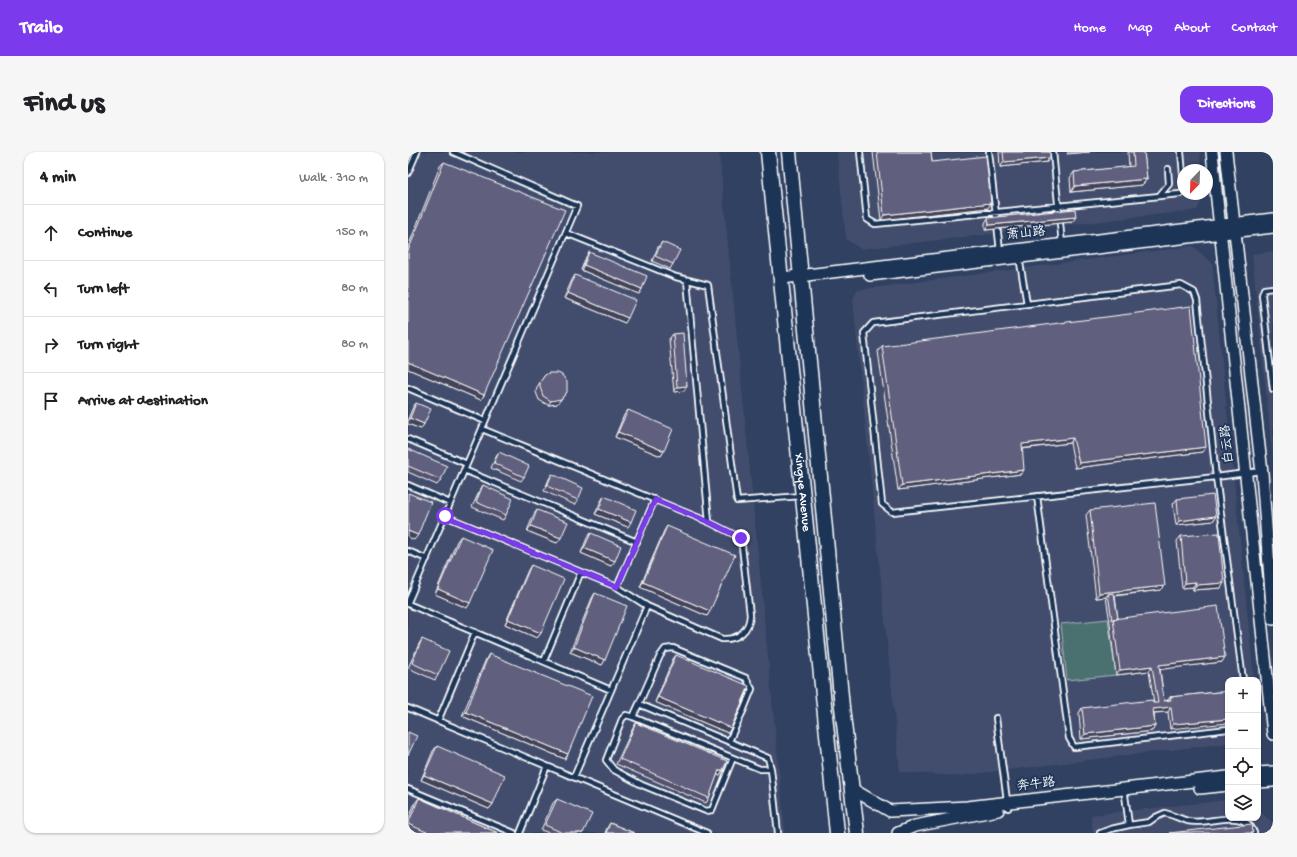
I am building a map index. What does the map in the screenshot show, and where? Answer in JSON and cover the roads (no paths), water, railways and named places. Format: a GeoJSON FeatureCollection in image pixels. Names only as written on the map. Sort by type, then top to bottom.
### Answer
{"type":"FeatureCollection","features":[{"type":"Feature","properties":{"kind":"main road","name":"Xingye Avenue"},"geometry":{"type":"LineString","coordinates":[[768,152],[837,833]]}},
{"type":"Feature","properties":{"kind":"main road","name":"Xingye Avenue"},"geometry":{"type":"LineString","coordinates":[[789,152],[842,707],[857,833]]}},
{"type":"Feature","properties":{"kind":"street","name":"白云路"},"geometry":{"type":"LineString","coordinates":[[1212,152],[1273,734]]}},
{"type":"Feature","properties":{"kind":"street"},"geometry":{"type":"LineString","coordinates":[[1226,152],[1261,471],[1273,619]]}},
{"type":"Feature","properties":{"kind":"street","name":"萧山路"},"geometry":{"type":"LineString","coordinates":[[782,281],[1219,230],[1273,219]]}},
{"type":"Feature","properties":{"kind":"street","name":"萧山路"},"geometry":{"type":"LineString","coordinates":[[1234,228],[1273,228]]}},
{"type":"Feature","properties":{"kind":"street","name":"萧山路"},"geometry":{"type":"LineString","coordinates":[[802,279],[1000,251],[1019,253],[1062,244],[1219,230]]}},
{"type":"Feature","properties":{"kind":"street"},"geometry":{"type":"LineString","coordinates":[[1261,773],[1273,772]]}},
{"type":"Feature","properties":{"kind":"street","name":"奔牛路"},"geometry":{"type":"LineString","coordinates":[[898,833],[915,826],[1008,805],[1225,777]]}},
{"type":"Feature","properties":{"kind":"street"},"geometry":{"type":"LineString","coordinates":[[1261,782],[1273,780]]}},
{"type":"Feature","properties":{"kind":"street","name":"奔牛路"},"geometry":{"type":"LineString","coordinates":[[852,789],[890,811],[1008,805],[1225,785]]}},
{"type":"Feature","properties":{"kind":"lane"},"geometry":{"type":"LineString","coordinates":[[408,173],[417,152]]}},
{"type":"Feature","properties":{"kind":"lane"},"geometry":{"type":"LineString","coordinates":[[453,152],[577,206],[408,603],[611,690]]}},
{"type":"Feature","properties":{"kind":"lane"},"geometry":{"type":"LineString","coordinates":[[860,152],[867,219],[875,224],[1177,194]]}},
{"type":"Feature","properties":{"kind":"lane"},"geometry":{"type":"LineString","coordinates":[[990,152],[1000,251]]}},
{"type":"Feature","properties":{"kind":"lane"},"geometry":{"type":"LineString","coordinates":[[1052,152],[1062,244]]}},
{"type":"Feature","properties":{"kind":"lane"},"geometry":{"type":"LineString","coordinates":[[1181,152],[1182,164]]}},
{"type":"Feature","properties":{"kind":"lane"},"geometry":{"type":"LineString","coordinates":[[1158,196],[1169,184],[1168,169]]}},
{"type":"Feature","properties":{"kind":"lane"},"geometry":{"type":"LineString","coordinates":[[566,233],[676,277],[708,285],[737,501],[803,496]]}},
{"type":"Feature","properties":{"kind":"lane"},"geometry":{"type":"LineString","coordinates":[[1019,253],[1027,304]]}},
{"type":"Feature","properties":{"kind":"lane"},"geometry":{"type":"LineString","coordinates":[[687,280],[709,522]]}},
{"type":"Feature","properties":{"kind":"lane"},"geometry":{"type":"LineString","coordinates":[[1243,677],[1216,477],[1197,300],[1194,292],[1181,285],[873,323],[864,333],[882,504],[892,512],[1216,477],[1261,471]]}},
{"type":"Feature","properties":{"kind":"lane"},"geometry":{"type":"LineString","coordinates":[[1273,288],[1264,289],[1262,295],[1273,390]]}},
{"type":"Feature","properties":{"kind":"lane"},"geometry":{"type":"LineString","coordinates":[[408,388],[486,421]]}},
{"type":"Feature","properties":{"kind":"lane"},"geometry":{"type":"LineString","coordinates":[[445,516],[617,587],[647,606],[722,639],[736,637],[746,629],[750,615],[741,538],[709,522],[482,428]]}},
{"type":"Feature","properties":{"kind":"lane"},"geometry":{"type":"LineString","coordinates":[[408,439],[467,464]]}},
{"type":"Feature","properties":{"kind":"lane"},"geometry":{"type":"LineString","coordinates":[[464,470],[637,542]]}},
{"type":"Feature","properties":{"kind":"lane"},"geometry":{"type":"LineString","coordinates":[[408,485],[450,503]]}},
{"type":"Feature","properties":{"kind":"lane"},"geometry":{"type":"LineString","coordinates":[[1037,496],[1069,738],[1074,747],[1225,729]]}},
{"type":"Feature","properties":{"kind":"lane"},"geometry":{"type":"LineString","coordinates":[[617,587],[655,500]]}},
{"type":"Feature","properties":{"kind":"lane"},"geometry":{"type":"LineString","coordinates":[[408,551],[427,559]]}},
{"type":"Feature","properties":{"kind":"lane"},"geometry":{"type":"LineString","coordinates":[[544,661],[581,572]]}},
{"type":"Feature","properties":{"kind":"lane"},"geometry":{"type":"LineString","coordinates":[[574,777],[647,606]]}},
{"type":"Feature","properties":{"kind":"lane"},"geometry":{"type":"LineString","coordinates":[[438,721],[475,632]]}},
{"type":"Feature","properties":{"kind":"lane"},"geometry":{"type":"LineString","coordinates":[[633,717],[660,656],[665,649],[673,648],[746,678],[752,689],[729,741]]}},
{"type":"Feature","properties":{"kind":"lane"},"geometry":{"type":"LineString","coordinates":[[639,704],[768,758],[778,833]]}},
{"type":"Feature","properties":{"kind":"lane"},"geometry":{"type":"LineString","coordinates":[[408,708],[707,833]]}},
{"type":"Feature","properties":{"kind":"lane"},"geometry":{"type":"LineString","coordinates":[[734,758],[712,810],[706,811],[642,785],[614,770],[606,760],[622,719],[626,715],[633,717],[734,758],[760,769],[770,769]]}},
{"type":"Feature","properties":{"kind":"lane"},"geometry":{"type":"LineString","coordinates":[[996,718],[1008,805]]}},
{"type":"Feature","properties":{"kind":"lane"},"geometry":{"type":"LineString","coordinates":[[520,833],[547,766]]}},
{"type":"Feature","properties":{"kind":"lane"},"geometry":{"type":"LineString","coordinates":[[408,788],[514,833]]}},
{"type":"Feature","properties":{"kind":"lane"},"geometry":{"type":"LineString","coordinates":[[1125,795],[1128,825]]}},
{"type":"Feature","properties":{"kind":"lane"},"geometry":{"type":"LineString","coordinates":[[1100,833],[1112,828],[1149,822],[1165,813],[1189,821],[1239,819],[1248,824],[1254,833]]}}]}
